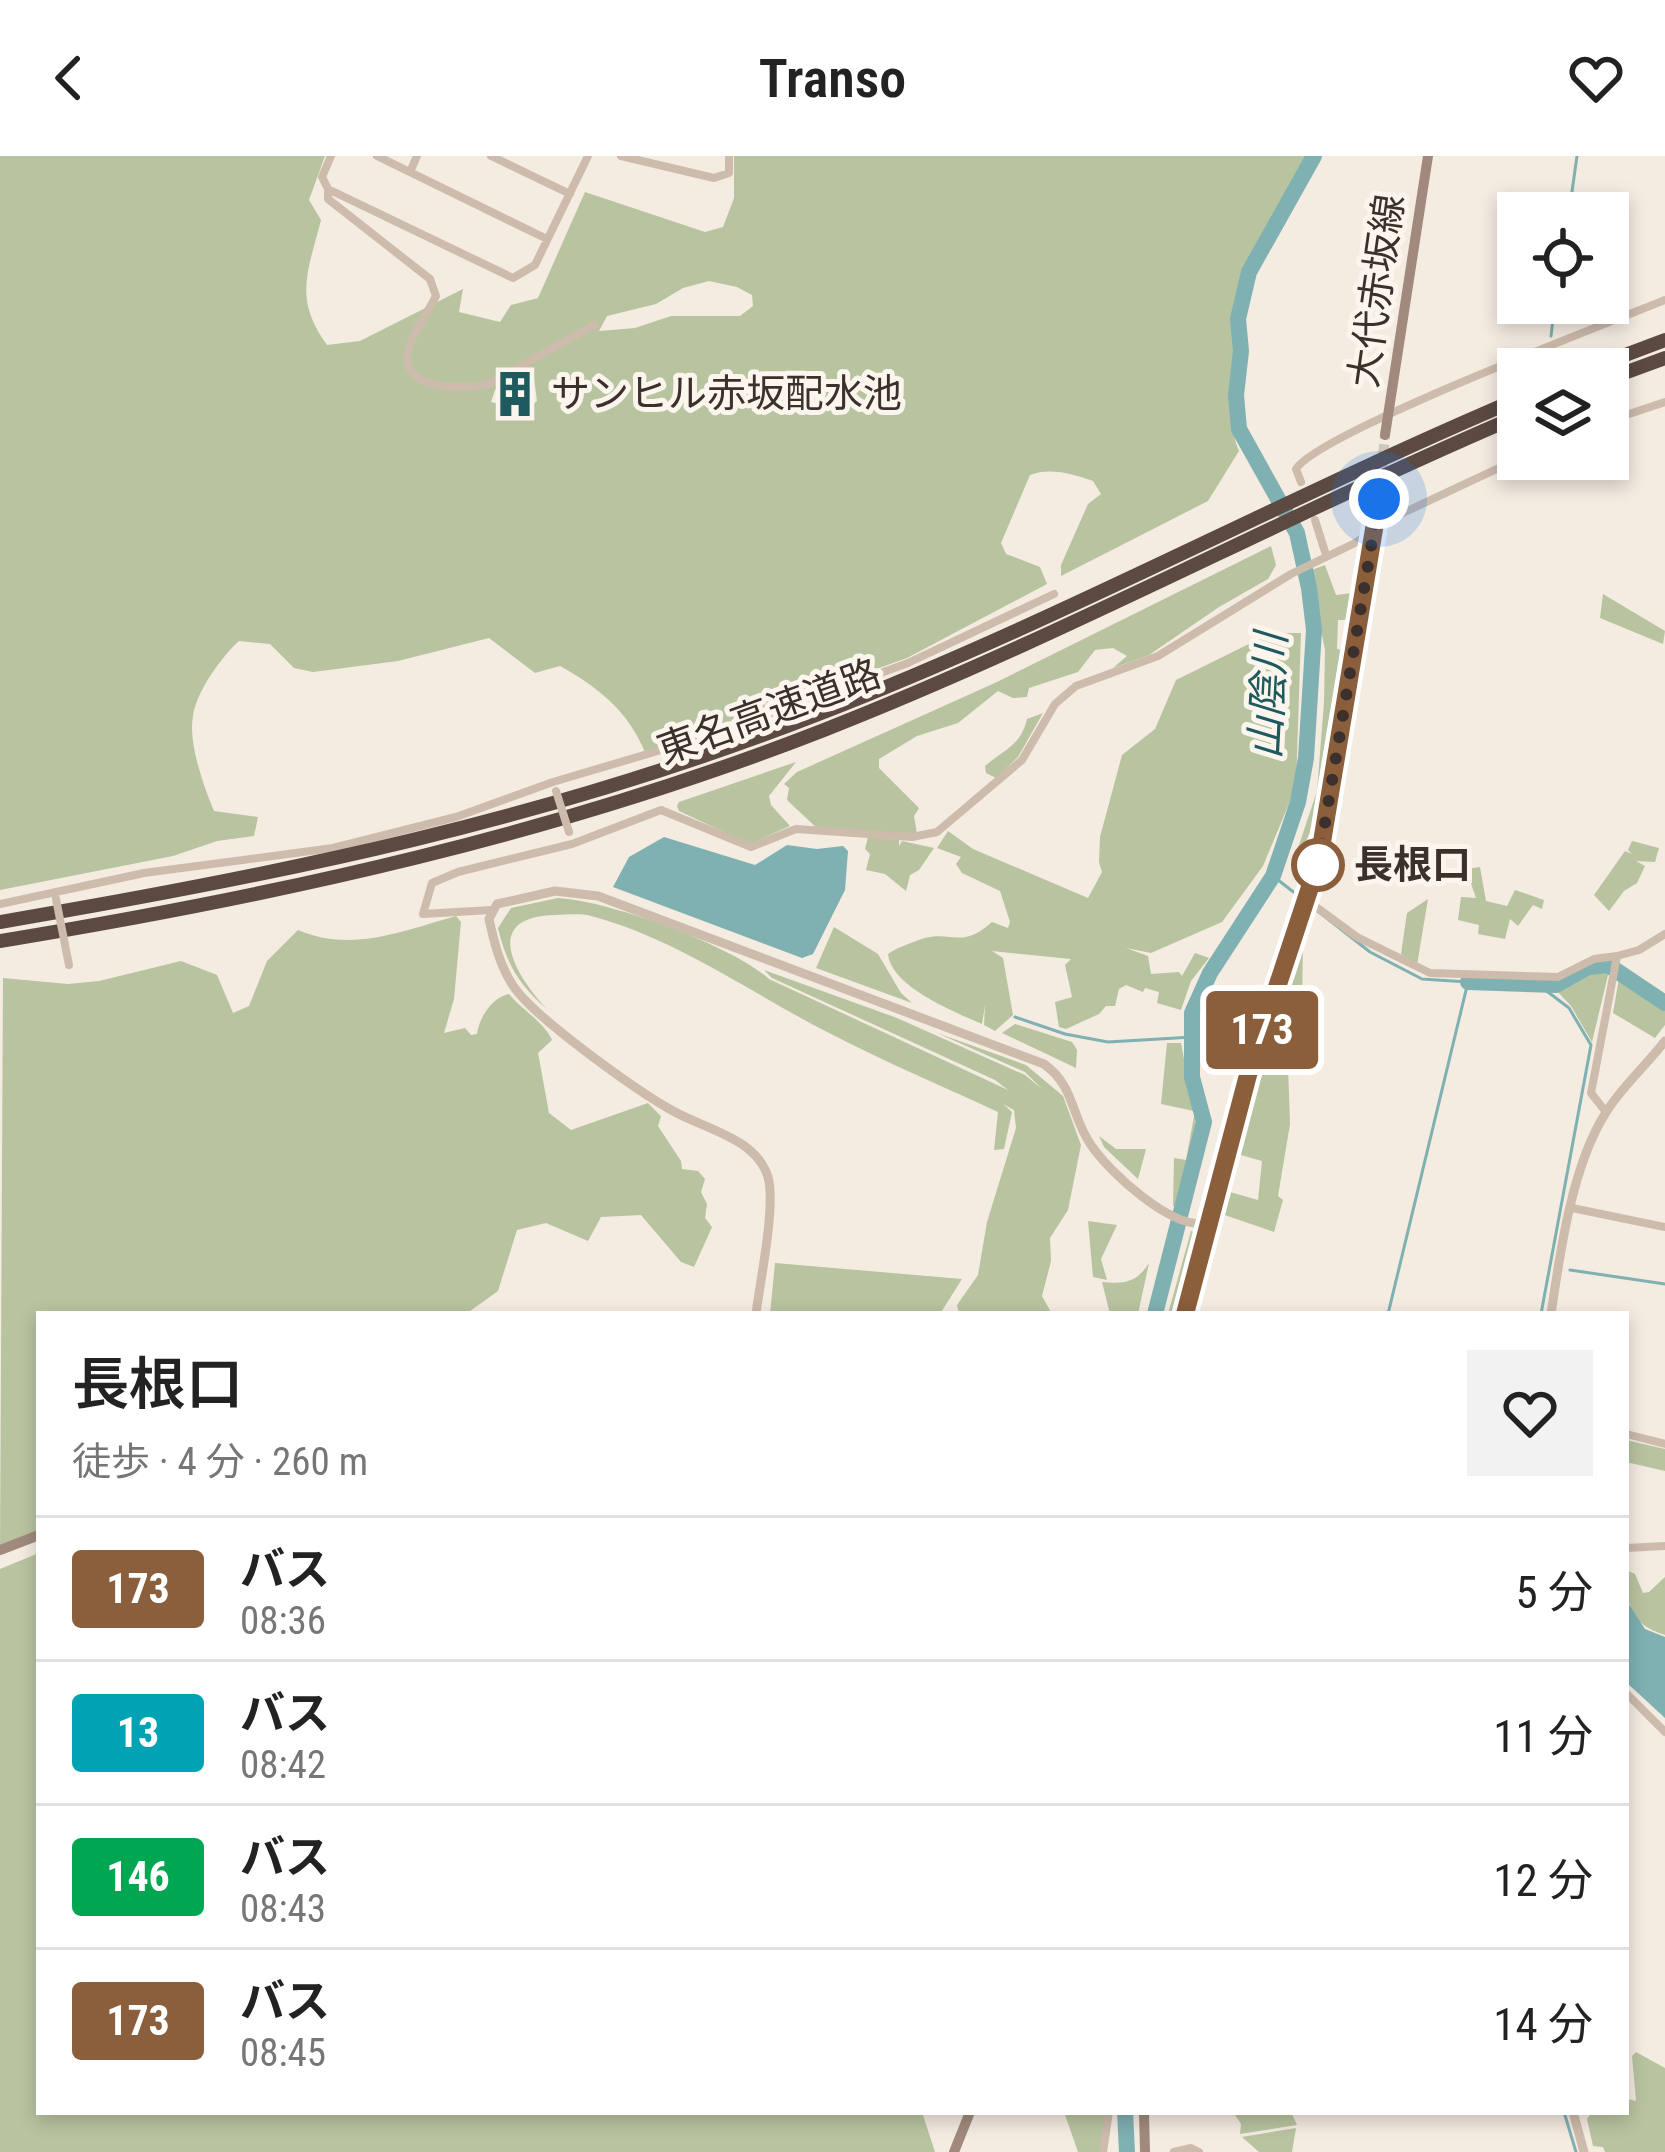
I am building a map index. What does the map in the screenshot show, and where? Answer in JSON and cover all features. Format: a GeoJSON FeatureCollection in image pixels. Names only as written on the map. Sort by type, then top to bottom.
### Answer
{"type":"FeatureCollection","features":[{"type":"Feature","properties":{"kind":"highway"},"geometry":{"type":"LineString","coordinates":[[1629,354],[1665,340]]}},
{"type":"Feature","properties":{"kind":"highway"},"geometry":{"type":"LineString","coordinates":[[1629,372],[1665,358]]}},
{"type":"Feature","properties":{"kind":"highway","name":"東名高速道路"},"geometry":{"type":"LineString","coordinates":[[0,941],[319,882],[493,839],[727,766],[921,691],[1269,530],[1307,503],[1497,409]]}},
{"type":"Feature","properties":{"kind":"highway","name":"東名高速道路"},"geometry":{"type":"LineString","coordinates":[[0,922],[315,865],[508,818],[614,786],[914,676],[1262,515],[1307,503],[1497,425]]}},
{"type":"Feature","properties":{"kind":"main road","name":"大代赤坂線"},"geometry":{"type":"LineString","coordinates":[[1385,435],[1428,156]]}},
{"type":"Feature","properties":{"kind":"main road"},"geometry":{"type":"LineString","coordinates":[[1186,1311],[1202,1224],[1308,902],[1326,830],[1379,499]]}},
{"type":"Feature","properties":{"kind":"main road"},"geometry":{"type":"LineString","coordinates":[[0,1550],[36,1536]]}},
{"type":"Feature","properties":{"kind":"main road"},"geometry":{"type":"LineString","coordinates":[[953,2152],[969,2115]]}},
{"type":"Feature","properties":{"kind":"main road"},"geometry":{"type":"LineString","coordinates":[[1144,2115],[1144,2152]]}},
{"type":"Feature","properties":{"kind":"street"},"geometry":{"type":"LineString","coordinates":[[332,156],[322,177],[328,199],[434,286],[436,296],[406,354],[409,369],[421,381],[472,388],[489,384],[594,326]]}},
{"type":"Feature","properties":{"kind":"street"},"geometry":{"type":"LineString","coordinates":[[377,156],[548,239]]}},
{"type":"Feature","properties":{"kind":"street"},"geometry":{"type":"LineString","coordinates":[[410,172],[418,156]]}},
{"type":"Feature","properties":{"kind":"street"},"geometry":{"type":"LineString","coordinates":[[491,156],[570,194]]}},
{"type":"Feature","properties":{"kind":"street"},"geometry":{"type":"LineString","coordinates":[[328,189],[513,278],[535,265],[588,156]]}},
{"type":"Feature","properties":{"kind":"street"},"geometry":{"type":"LineString","coordinates":[[621,156],[714,178],[729,173],[729,156]]}},
{"type":"Feature","properties":{"kind":"street"},"geometry":{"type":"LineString","coordinates":[[1323,556],[1296,469],[1303,458],[1389,414],[1665,300]]}},
{"type":"Feature","properties":{"kind":"street"},"geometry":{"type":"LineString","coordinates":[[1629,414],[1665,402]]}},
{"type":"Feature","properties":{"kind":"street"},"geometry":{"type":"LineString","coordinates":[[1202,1224],[1171,1216],[1096,1151],[1064,1082],[1044,1064],[598,896],[555,891],[504,900],[491,910],[423,914],[427,892],[433,883],[458,872],[572,844],[661,810],[751,848],[796,829],[931,835],[1022,760],[1055,704],[1076,686],[1158,656],[1323,556],[1497,469]]}},
{"type":"Feature","properties":{"kind":"street"},"geometry":{"type":"LineString","coordinates":[[0,904],[144,873],[286,856],[388,836],[715,734],[908,662],[1054,594]]}},
{"type":"Feature","properties":{"kind":"street"},"geometry":{"type":"LineString","coordinates":[[555,786],[572,844]]}},
{"type":"Feature","properties":{"kind":"street"},"geometry":{"type":"LineString","coordinates":[[56,895],[69,965]]}},
{"type":"Feature","properties":{"kind":"street"},"geometry":{"type":"LineString","coordinates":[[1308,902],[1357,937],[1419,970],[1444,976],[1558,977],[1594,959],[1617,960],[1665,934]]}},
{"type":"Feature","properties":{"kind":"street"},"geometry":{"type":"LineString","coordinates":[[491,910],[489,919],[503,969],[523,999],[652,1099],[739,1143],[763,1166],[770,1189],[756,1311]]}},
{"type":"Feature","properties":{"kind":"street"},"geometry":{"type":"LineString","coordinates":[[1606,1112],[1591,1093],[1617,960]]}},
{"type":"Feature","properties":{"kind":"street"},"geometry":{"type":"LineString","coordinates":[[1552,1311],[1588,1149],[1606,1112],[1665,1040]]}},
{"type":"Feature","properties":{"kind":"street"},"geometry":{"type":"LineString","coordinates":[[1572,1208],[1665,1227]]}},
{"type":"Feature","properties":{"kind":"street"},"geometry":{"type":"LineString","coordinates":[[1629,1435],[1665,1444]]}},
{"type":"Feature","properties":{"kind":"street"},"geometry":{"type":"LineString","coordinates":[[1629,1548],[1665,1546]]}},
{"type":"Feature","properties":{"kind":"street"},"geometry":{"type":"LineString","coordinates":[[1629,1696],[1665,1732]]}},
{"type":"Feature","properties":{"kind":"street"},"geometry":{"type":"LineString","coordinates":[[1102,2152],[1108,2115]]}},
{"type":"Feature","properties":{"kind":"street"},"geometry":{"type":"LineString","coordinates":[[1574,2115],[1584,2152]]}},
{"type":"Feature","properties":{"kind":"street"},"geometry":{"type":"LineString","coordinates":[[1174,2152],[1191,2148],[1199,2152]]}},
{"type":"Feature","properties":{"kind":"green space"},"geometry":{"type":"Polygon","coordinates":[[[0,156],[325,156],[309,200],[321,220],[306,284],[310,313],[327,345],[360,341],[463,289],[459,312],[500,322],[511,305],[538,298],[585,192],[705,232],[723,227],[734,198],[734,156],[1309,156],[1253,251],[1237,292],[1233,424],[1239,451],[1208,501],[1061,576],[1061,565],[1088,504],[1101,494],[1093,481],[1078,476],[1030,475],[1001,543],[1006,554],[1040,567],[1047,584],[907,658],[645,752],[621,712],[587,683],[560,666],[535,673],[489,638],[398,661],[313,672],[294,668],[270,644],[239,641],[199,696],[193,739],[214,811],[258,817],[254,836],[0,890],[0,156]],[[709,281],[683,288],[656,304],[607,316],[599,331],[635,328],[671,316],[740,316],[753,306],[752,295],[709,281]],[[533,371],[495,390],[491,402],[525,410],[537,401],[533,371]]]}},
{"type":"Feature","properties":{"kind":"green space"},"geometry":{"type":"Polygon","coordinates":[[[1271,546],[1276,565],[1268,579],[1149,655],[1113,668],[1127,656],[1113,648],[1095,650],[1078,672],[1029,688],[1027,697],[1013,698],[998,691],[958,723],[917,736],[879,759],[879,768],[919,808],[914,816],[917,834],[820,831],[787,800],[789,788],[784,784],[797,772],[997,682],[1271,546]]]}},
{"type":"Feature","properties":{"kind":"green space"},"geometry":{"type":"Polygon","coordinates":[[[1325,565],[1336,595],[1352,593],[1347,620],[1338,620],[1337,649],[1343,650],[1321,822],[1313,825],[1301,853],[1297,851],[1317,791],[1324,702],[1325,650],[1309,571],[1325,565]]]}},
{"type":"Feature","properties":{"kind":"green space"},"geometry":{"type":"Polygon","coordinates":[[[1603,594],[1665,631],[1663,644],[1600,618],[1603,594]]]}},
{"type":"Feature","properties":{"kind":"green space"},"geometry":{"type":"Polygon","coordinates":[[[1271,633],[1301,633],[1296,787],[1263,866],[1222,922],[1151,953],[1126,948],[1148,956],[1151,974],[1179,972],[1182,976],[1195,953],[1209,958],[1191,981],[1181,1010],[1157,1003],[1159,992],[1126,985],[1119,989],[1115,1006],[1106,1006],[1066,1029],[1059,1027],[1055,1002],[1072,997],[1065,965],[1071,959],[992,951],[1003,958],[1013,1015],[995,1031],[984,1025],[985,1005],[982,1024],[926,997],[900,977],[888,954],[896,949],[934,936],[973,935],[992,922],[1008,928],[1010,922],[1000,891],[962,873],[956,864],[961,857],[937,848],[948,831],[973,849],[1088,898],[1102,872],[1100,837],[1122,755],[1155,729],[1176,680],[1271,633]]]}},
{"type":"Feature","properties":{"kind":"green space"},"geometry":{"type":"Polygon","coordinates":[[[1043,713],[1018,757],[996,778],[986,773],[985,766],[1016,742],[1027,719],[1043,713]]]}},
{"type":"Feature","properties":{"kind":"green space"},"geometry":{"type":"Polygon","coordinates":[[[796,762],[769,796],[790,826],[750,844],[677,806],[679,802],[796,762]]]}},
{"type":"Feature","properties":{"kind":"green space"},"geometry":{"type":"Polygon","coordinates":[[[868,837],[899,840],[899,846],[902,841],[934,848],[910,875],[906,891],[885,874],[866,870],[868,837]]]}},
{"type":"Feature","properties":{"kind":"green space"},"geometry":{"type":"Polygon","coordinates":[[[1632,841],[1659,848],[1655,862],[1636,861],[1645,866],[1637,883],[1609,911],[1594,895],[1625,851],[1632,854],[1628,850],[1632,841]]]}},
{"type":"Feature","properties":{"kind":"green space"},"geometry":{"type":"Polygon","coordinates":[[[1480,867],[1486,901],[1507,906],[1515,890],[1544,900],[1542,909],[1533,905],[1518,926],[1510,919],[1505,939],[1478,934],[1479,925],[1458,920],[1461,897],[1476,898],[1466,869],[1480,867]]]}},
{"type":"Feature","properties":{"kind":"green space"},"geometry":{"type":"Polygon","coordinates":[[[558,898],[608,907],[699,939],[769,979],[1008,1090],[772,978],[764,970],[897,1018],[1025,1075],[1042,1089],[1025,1072],[937,1033],[1026,1065],[1063,1096],[1081,1145],[1068,1210],[1050,1238],[1051,1261],[1042,1296],[1050,1311],[958,1311],[957,1305],[978,1275],[987,1222],[1016,1128],[1014,1110],[1003,1104],[1012,1112],[1004,1149],[994,1150],[998,1112],[831,1034],[684,953],[591,916],[532,918],[511,937],[516,965],[547,1009],[515,973],[505,952],[498,928],[511,908],[558,898]]]}},
{"type":"Feature","properties":{"kind":"green space"},"geometry":{"type":"Polygon","coordinates":[[[1428,899],[1417,965],[1401,954],[1407,913],[1428,899]]]}},
{"type":"Feature","properties":{"kind":"green space"},"geometry":{"type":"Polygon","coordinates":[[[456,916],[461,922],[454,999],[444,1033],[465,1028],[477,1034],[487,1009],[509,994],[552,1040],[538,1053],[549,1113],[571,1130],[648,1103],[661,1116],[658,1126],[682,1169],[698,1171],[705,1179],[701,1192],[707,1204],[705,1218],[712,1227],[694,1267],[681,1262],[641,1215],[601,1217],[588,1241],[546,1223],[517,1230],[498,1291],[470,1311],[36,1311],[36,1537],[0,1551],[3,978],[68,984],[181,961],[217,975],[233,1013],[249,1006],[267,961],[298,930],[338,940],[397,933],[456,916]]]}},
{"type":"Feature","properties":{"kind":"green space"},"geometry":{"type":"Polygon","coordinates":[[[1306,919],[1308,922],[1303,940],[1302,1011],[1276,1005],[1306,919]]]}},
{"type":"Feature","properties":{"kind":"green space"},"geometry":{"type":"Polygon","coordinates":[[[834,927],[878,954],[912,1003],[816,968],[834,927]]]}},
{"type":"Feature","properties":{"kind":"green space"},"geometry":{"type":"Polygon","coordinates":[[[1591,971],[1609,971],[1592,1042],[1555,989],[1591,971]]]}},
{"type":"Feature","properties":{"kind":"green space"},"geometry":{"type":"Polygon","coordinates":[[[1619,978],[1665,1011],[1665,1025],[1655,1038],[1613,1013],[1619,978]]]}},
{"type":"Feature","properties":{"kind":"green space"},"geometry":{"type":"Polygon","coordinates":[[[1015,1024],[1072,1042],[1077,1050],[1076,1068],[1002,1033],[1015,1024]]]}},
{"type":"Feature","properties":{"kind":"green space"},"geometry":{"type":"Polygon","coordinates":[[[1266,1042],[1306,1051],[1306,1067],[1288,1066],[1290,1124],[1278,1196],[1283,1200],[1274,1232],[1216,1212],[1223,1190],[1258,1200],[1262,1161],[1234,1153],[1266,1042]]]}},
{"type":"Feature","properties":{"kind":"green space"},"geometry":{"type":"Polygon","coordinates":[[[1167,1043],[1181,1043],[1194,1111],[1161,1104],[1167,1043]]]}},
{"type":"Feature","properties":{"kind":"green space"},"geometry":{"type":"Polygon","coordinates":[[[1195,1111],[1196,1135],[1178,1208],[1173,1206],[1174,1158],[1186,1160],[1195,1111]]]}},
{"type":"Feature","properties":{"kind":"green space"},"geometry":{"type":"Polygon","coordinates":[[[1099,1136],[1116,1149],[1146,1149],[1138,1179],[1104,1147],[1099,1136]]]}},
{"type":"Feature","properties":{"kind":"green space"},"geometry":{"type":"Polygon","coordinates":[[[1088,1221],[1117,1225],[1101,1259],[1107,1280],[1093,1277],[1088,1221]]]}},
{"type":"Feature","properties":{"kind":"green space"},"geometry":{"type":"Polygon","coordinates":[[[1191,1231],[1197,1233],[1179,1311],[1169,1311],[1191,1231]]]}},
{"type":"Feature","properties":{"kind":"green space"},"geometry":{"type":"Polygon","coordinates":[[[775,1263],[962,1279],[942,1311],[770,1311],[775,1263]]]}},
{"type":"Feature","properties":{"kind":"green space"},"geometry":{"type":"Polygon","coordinates":[[[1149,1263],[1139,1311],[1109,1311],[1102,1282],[1129,1281],[1149,1263]]]}},
{"type":"Feature","properties":{"kind":"green space"},"geometry":{"type":"Polygon","coordinates":[[[1629,1441],[1665,1449],[1665,1471],[1629,1463],[1629,1441]]]}},
{"type":"Feature","properties":{"kind":"green space"},"geometry":{"type":"Polygon","coordinates":[[[36,1554],[36,2115],[923,2115],[935,2152],[0,2152],[0,1569],[36,1554]]]}},
{"type":"Feature","properties":{"kind":"green space"},"geometry":{"type":"Polygon","coordinates":[[[1629,1571],[1643,1593],[1665,1577],[1665,1635],[1644,1625],[1632,1612],[1629,1571]]]}},
{"type":"Feature","properties":{"kind":"green space"},"geometry":{"type":"Polygon","coordinates":[[[1636,2052],[1665,2068],[1665,2152],[1605,2152],[1593,2146],[1590,2115],[1629,2115],[1629,2099],[1636,2101],[1632,2056],[1636,2052]]]}},
{"type":"Feature","properties":{"kind":"green space"},"geometry":{"type":"Polygon","coordinates":[[[1065,2115],[1106,2115],[1100,2152],[1078,2152],[1065,2115]]]}},
{"type":"Feature","properties":{"kind":"green space"},"geometry":{"type":"Polygon","coordinates":[[[1235,2115],[1292,2115],[1297,2125],[1240,2134],[1235,2115]]]}},
{"type":"Feature","properties":{"kind":"green space"},"geometry":{"type":"Polygon","coordinates":[[[1296,2128],[1292,2152],[1259,2152],[1242,2137],[1296,2128]]]}},
{"type":"Feature","properties":{"kind":"water"},"geometry":{"type":"Polygon","coordinates":[[[664,837],[755,865],[787,845],[843,846],[848,851],[845,890],[813,954],[802,958],[613,887],[629,857],[664,837]]]}},
{"type":"Feature","properties":{"kind":"water"},"geometry":{"type":"Polygon","coordinates":[[[1629,1605],[1645,1629],[1665,1637],[1665,1718],[1629,1685],[1629,1605]]]}},
{"type":"Feature","properties":{"kind":"waterway","name":"山陰川"},"geometry":{"type":"LineString","coordinates":[[1156,1311],[1204,1122],[1192,1077],[1192,1013],[1210,973],[1273,876],[1298,802],[1306,758],[1314,630],[1309,588],[1297,533],[1239,429],[1236,395],[1241,351],[1238,319],[1249,272],[1314,156]]}},
{"type":"Feature","properties":{"kind":"waterway"},"geometry":{"type":"LineString","coordinates":[[1572,192],[1577,156]]}},
{"type":"Feature","properties":{"kind":"waterway"},"geometry":{"type":"LineString","coordinates":[[1551,336],[1552,324]]}},
{"type":"Feature","properties":{"kind":"waterway"},"geometry":{"type":"LineString","coordinates":[[1273,876],[1370,952],[1422,979],[1468,982],[1389,1311]]}},
{"type":"Feature","properties":{"kind":"waterway"},"geometry":{"type":"LineString","coordinates":[[1468,982],[1556,985],[1588,967],[1608,965],[1665,1003]]}},
{"type":"Feature","properties":{"kind":"waterway"},"geometry":{"type":"LineString","coordinates":[[1536,983],[1569,1008],[1591,1045],[1542,1311]]}},
{"type":"Feature","properties":{"kind":"waterway"},"geometry":{"type":"LineString","coordinates":[[1015,1017],[1108,1042],[1193,1037]]}},
{"type":"Feature","properties":{"kind":"waterway"},"geometry":{"type":"LineString","coordinates":[[1570,1270],[1665,1284]]}},
{"type":"Feature","properties":{"kind":"waterway","name":"山陰川"},"geometry":{"type":"LineString","coordinates":[[1125,2115],[1127,2152]]}},
{"type":"Feature","properties":{"kind":"waterway"},"geometry":{"type":"LineString","coordinates":[[1565,2115],[1576,2152]]}},
{"type":"Feature","properties":{"kind":"tunnel"},"geometry":{"type":"LineString","coordinates":[[1379,499],[1385,435]]}},
{"type":"Feature","properties":{"kind":"bus line","name":"173"},"geometry":{"type":"LineString","coordinates":[[1186,1311],[1248,1075],[1319,860],[1379,499]]}},
{"type":"Feature","properties":{"kind":"place","name":"サンヒル赤坂配水池"},"geometry":{"type":"Point","coordinates":[515,394]}},
{"type":"Feature","properties":{"kind":"place","name":"長根口"},"geometry":{"type":"Point","coordinates":[1318,865]}},
{"type":"Feature","properties":{"kind":"route"},"geometry":{"type":"LineString","coordinates":[[1318,865],[1379,499]]}}]}
